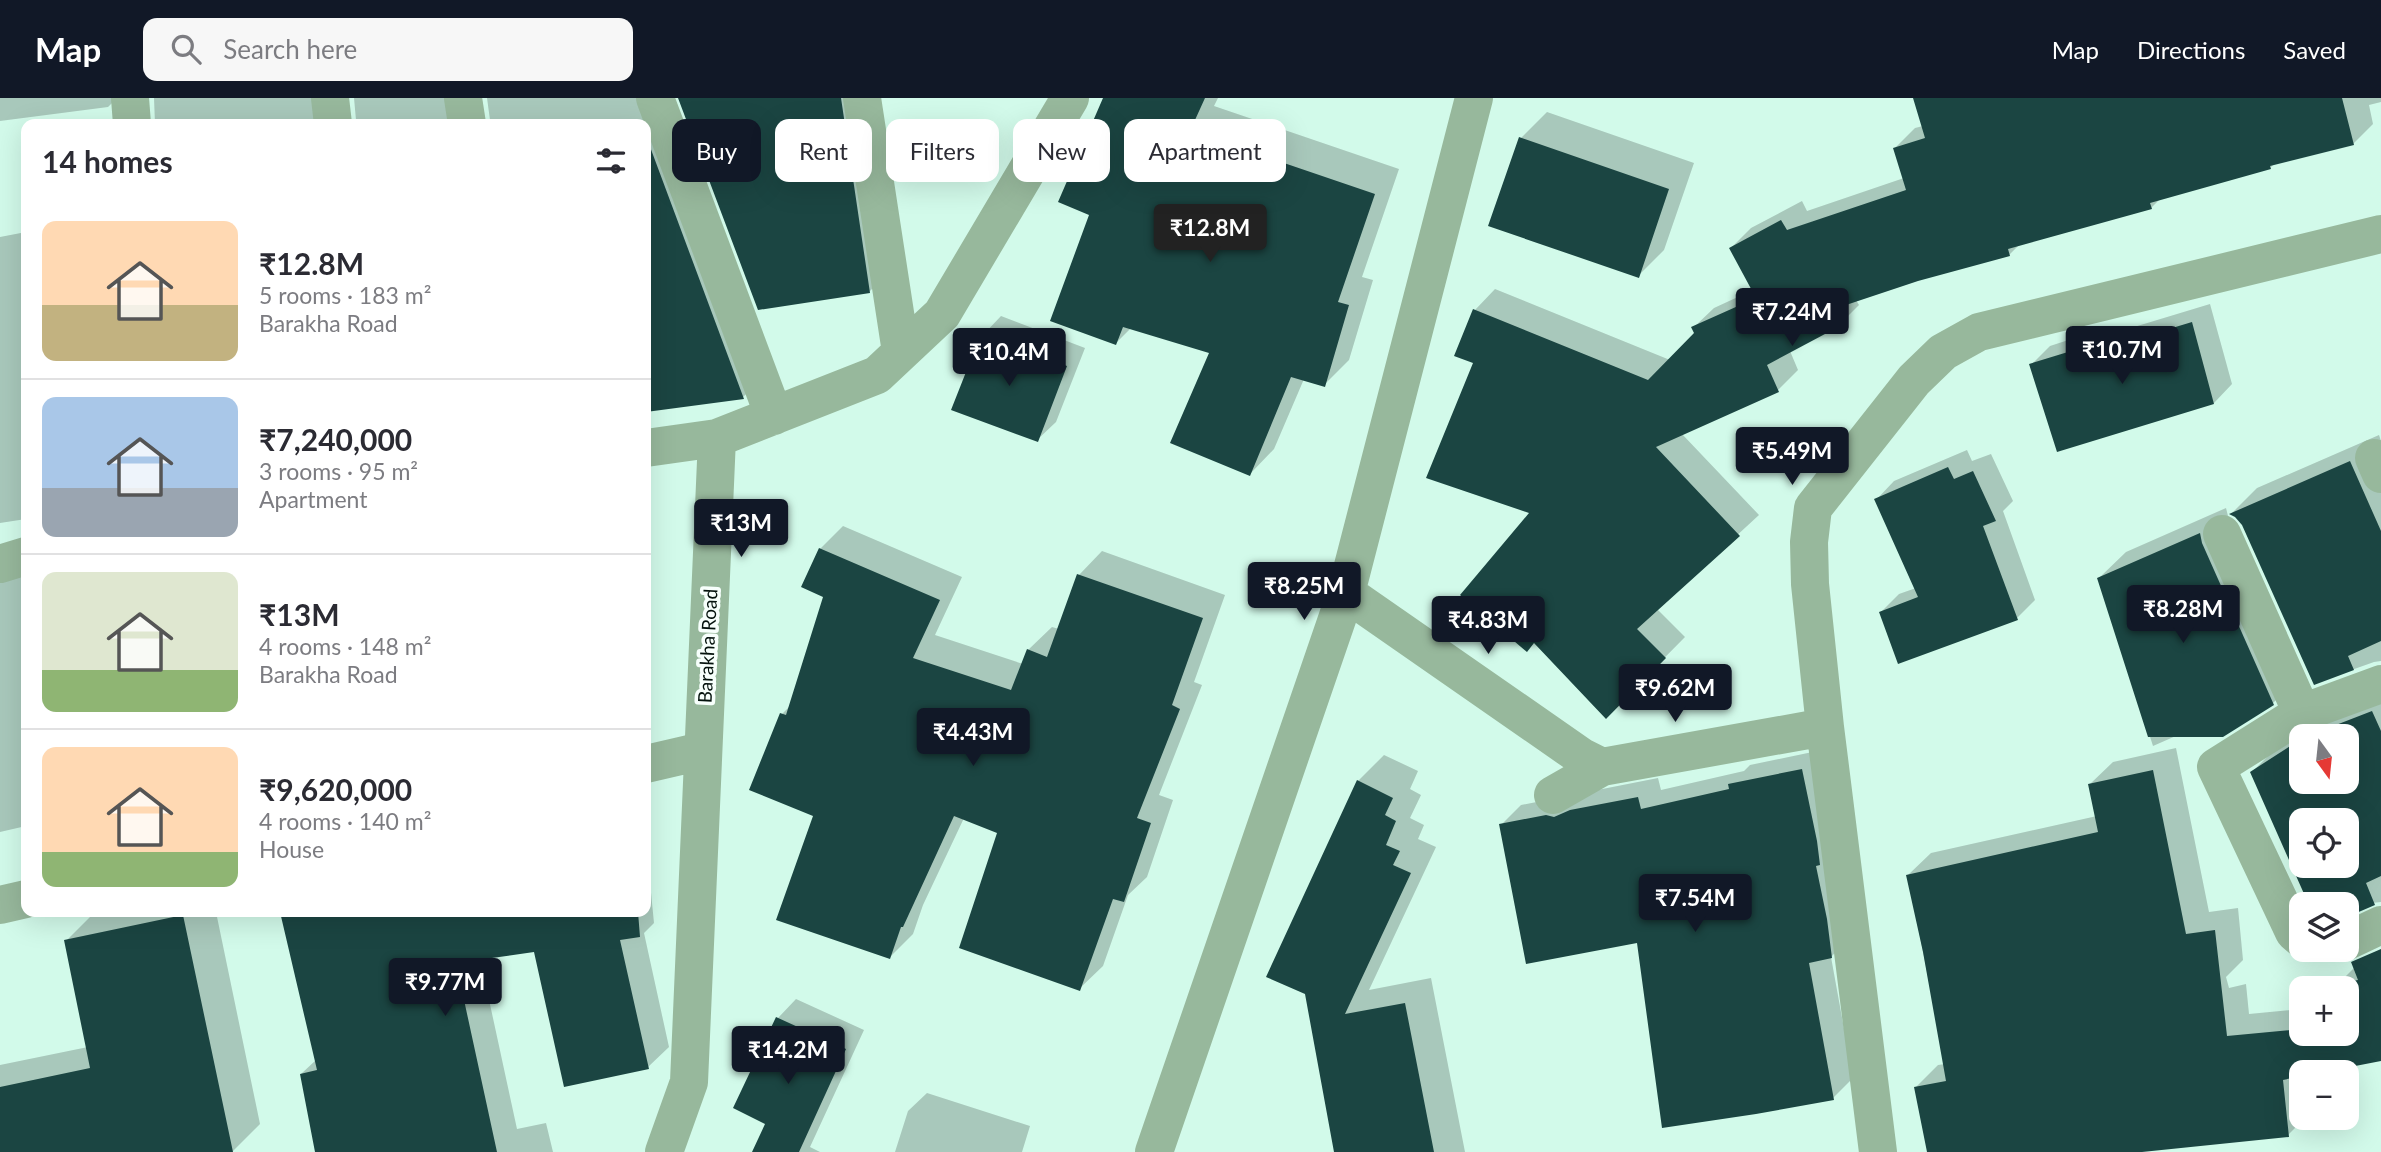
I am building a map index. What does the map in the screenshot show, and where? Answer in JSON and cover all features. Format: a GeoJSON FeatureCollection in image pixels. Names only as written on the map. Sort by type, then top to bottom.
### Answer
{"type":"FeatureCollection","features":[{"type":"Feature","properties":{"kind":"street"},"geometry":{"type":"LineString","coordinates":[[130,98],[132,119]]}},
{"type":"Feature","properties":{"kind":"street"},"geometry":{"type":"LineString","coordinates":[[330,98],[332,119]]}},
{"type":"Feature","properties":{"kind":"street"},"geometry":{"type":"LineString","coordinates":[[463,98],[466,119]]}},
{"type":"Feature","properties":{"kind":"street"},"geometry":{"type":"LineString","coordinates":[[655,98],[774,416]]}},
{"type":"Feature","properties":{"kind":"street"},"geometry":{"type":"LineString","coordinates":[[862,98],[901,352]]}},
{"type":"Feature","properties":{"kind":"street"},"geometry":{"type":"LineString","coordinates":[[651,447],[717,439],[877,375],[942,314],[1070,98]]}},
{"type":"Feature","properties":{"kind":"street"},"geometry":{"type":"LineString","coordinates":[[1154,1152],[1346,593],[1474,98]]}},
{"type":"Feature","properties":{"kind":"street"},"geometry":{"type":"LineString","coordinates":[[1878,1152],[1825,727],[1810,584],[1809,542],[1813,508],[1914,380],[1943,352],[1979,332],[2381,234]]}},
{"type":"Feature","properties":{"kind":"street","name":"Barakha Road"},"geometry":{"type":"LineString","coordinates":[[664,1152],[689,1082],[717,439]]}},
{"type":"Feature","properties":{"kind":"street"},"geometry":{"type":"LineString","coordinates":[[2222,534],[2302,713]]}},
{"type":"Feature","properties":{"kind":"street"},"geometry":{"type":"LineString","coordinates":[[0,564],[21,558]]}},
{"type":"Feature","properties":{"kind":"street"},"geometry":{"type":"LineString","coordinates":[[1346,593],[1582,757],[1602,767]]}},
{"type":"Feature","properties":{"kind":"street"},"geometry":{"type":"LineString","coordinates":[[2289,921],[2216,767],[2302,713],[2381,684]]}},
{"type":"Feature","properties":{"kind":"street"},"geometry":{"type":"LineString","coordinates":[[1553,794],[1602,767],[1825,727]]}},
{"type":"Feature","properties":{"kind":"street"},"geometry":{"type":"LineString","coordinates":[[651,763],[702,751]]}},
{"type":"Feature","properties":{"kind":"street"},"geometry":{"type":"LineString","coordinates":[[0,905],[21,900]]}},
{"type":"Feature","properties":{"kind":"street"},"geometry":{"type":"LineString","coordinates":[[2359,935],[2381,925]]}},
{"type":"Feature","properties":{"kind":"building"},"geometry":{"type":"Polygon","coordinates":[[[678,98],[841,98],[844,119],[775,119],[775,182],[853,182],[870,293],[758,310],[710,182],[761,182],[761,119],[686,119],[678,98]]]}},
{"type":"Feature","properties":{"kind":"building"},"geometry":{"type":"Polygon","coordinates":[[[1103,98],[1205,98],[1195,119],[1124,119],[1124,182],[1286,182],[1286,164],[1375,194],[1338,302],[1349,305],[1325,387],[1291,377],[1250,476],[1170,443],[1209,353],[1123,327],[1116,345],[1050,321],[1089,215],[1058,202],[1067,182],[1110,182],[1110,119],[1094,119],[1103,98]]]}},
{"type":"Feature","properties":{"kind":"building"},"geometry":{"type":"Polygon","coordinates":[[[1913,98],[2342,98],[2354,145],[2270,166],[2271,169],[2150,203],[2152,209],[2008,249],[2010,256],[1918,281],[1831,310],[1840,326],[1767,365],[1779,392],[1656,447],[1740,536],[1637,629],[1666,658],[1606,719],[1534,643],[1527,652],[1460,595],[1529,513],[1426,478],[1473,363],[1454,356],[1473,309],[1648,380],[1694,333],[1691,327],[1756,298],[1729,248],[1781,220],[1787,230],[1906,190],[1893,148],[1925,138],[1913,98]]]}},
{"type":"Feature","properties":{"kind":"building"},"geometry":{"type":"Polygon","coordinates":[[[1519,137],[1669,189],[1639,278],[1488,226],[1519,137]]]}},
{"type":"Feature","properties":{"kind":"building"},"geometry":{"type":"Polygon","coordinates":[[[651,149],[744,399],[651,411],[651,149]]]}},
{"type":"Feature","properties":{"kind":"building"},"geometry":{"type":"Polygon","coordinates":[[[2192,322],[2214,404],[2057,452],[2029,364],[2081,348],[2083,355],[2192,322]]]}},
{"type":"Feature","properties":{"kind":"building"},"geometry":{"type":"Polygon","coordinates":[[[981,334],[1067,366],[1038,442],[951,410],[981,334]]]}},
{"type":"Feature","properties":{"kind":"building"},"geometry":{"type":"Polygon","coordinates":[[[2350,461],[2381,531],[2381,641],[2348,656],[2354,670],[2314,685],[2242,525],[2229,514],[2350,461]]]}},
{"type":"Feature","properties":{"kind":"building"},"geometry":{"type":"Polygon","coordinates":[[[1948,467],[1954,479],[1973,471],[1996,521],[1983,526],[2018,620],[1898,664],[1879,612],[1918,597],[1874,499],[1948,467]]]}},
{"type":"Feature","properties":{"kind":"building"},"geometry":{"type":"Polygon","coordinates":[[[2200,533],[2202,543],[2274,705],[2223,737],[2148,737],[2097,578],[2200,533]]]}},
{"type":"Feature","properties":{"kind":"building"},"geometry":{"type":"Polygon","coordinates":[[[819,548],[940,600],[913,658],[1011,690],[1027,649],[1047,657],[1077,574],[1203,618],[1172,705],[1180,709],[1137,818],[1151,823],[1124,902],[1113,899],[1080,991],[959,948],[997,833],[954,816],[901,927],[890,959],[776,920],[813,816],[749,790],[780,713],[786,715],[823,597],[801,587],[819,548]]]}},
{"type":"Feature","properties":{"kind":"building"},"geometry":{"type":"Polygon","coordinates":[[[2372,711],[2381,731],[2381,876],[2366,883],[2375,905],[2359,912],[2359,892],[2303,892],[2297,878],[2359,878],[2359,808],[2289,808],[2289,860],[2250,772],[2289,747],[2289,794],[2359,794],[2359,724],[2338,724],[2372,711]]]}},
{"type":"Feature","properties":{"kind":"building"},"geometry":{"type":"Polygon","coordinates":[[[1802,769],[1817,841],[1820,865],[1816,866],[1832,958],[1809,963],[1834,1100],[1662,1128],[1637,943],[1526,964],[1499,824],[1546,815],[1554,817],[1570,810],[1638,797],[1641,809],[1729,789],[1728,784],[1802,769]]]}},
{"type":"Feature","properties":{"kind":"building"},"geometry":{"type":"Polygon","coordinates":[[[2153,770],[2186,934],[2215,930],[2227,1036],[2289,1030],[2289,1046],[2359,1046],[2359,976],[2356,976],[2351,962],[2359,962],[2359,959],[2381,949],[2381,1061],[2359,1065],[2359,1060],[2289,1060],[2289,1079],[2283,1080],[2289,1137],[2142,1152],[1927,1152],[1914,1087],[1946,1081],[1906,875],[2098,832],[2088,784],[2153,770]]]}},
{"type":"Feature","properties":{"kind":"building"},"geometry":{"type":"Polygon","coordinates":[[[1357,780],[1393,798],[1385,815],[1396,821],[1386,845],[1400,851],[1393,865],[1411,873],[1345,1014],[1405,1003],[1434,1152],[1334,1152],[1305,994],[1266,977],[1357,780]]]}},
{"type":"Feature","properties":{"kind":"building"},"geometry":{"type":"Polygon","coordinates":[[[183,917],[233,1152],[0,1152],[0,1087],[90,1068],[64,940],[183,917]]]}},
{"type":"Feature","properties":{"kind":"building"},"geometry":{"type":"Polygon","coordinates":[[[281,917],[638,917],[640,937],[620,940],[649,1069],[564,1087],[534,952],[456,963],[497,1152],[315,1152],[300,1074],[317,1070],[281,917]]]}},
{"type":"Feature","properties":{"kind":"building"},"geometry":{"type":"Polygon","coordinates":[[[776,1017],[846,1049],[799,1152],[752,1152],[765,1124],[733,1108],[776,1017]]]}}]}
